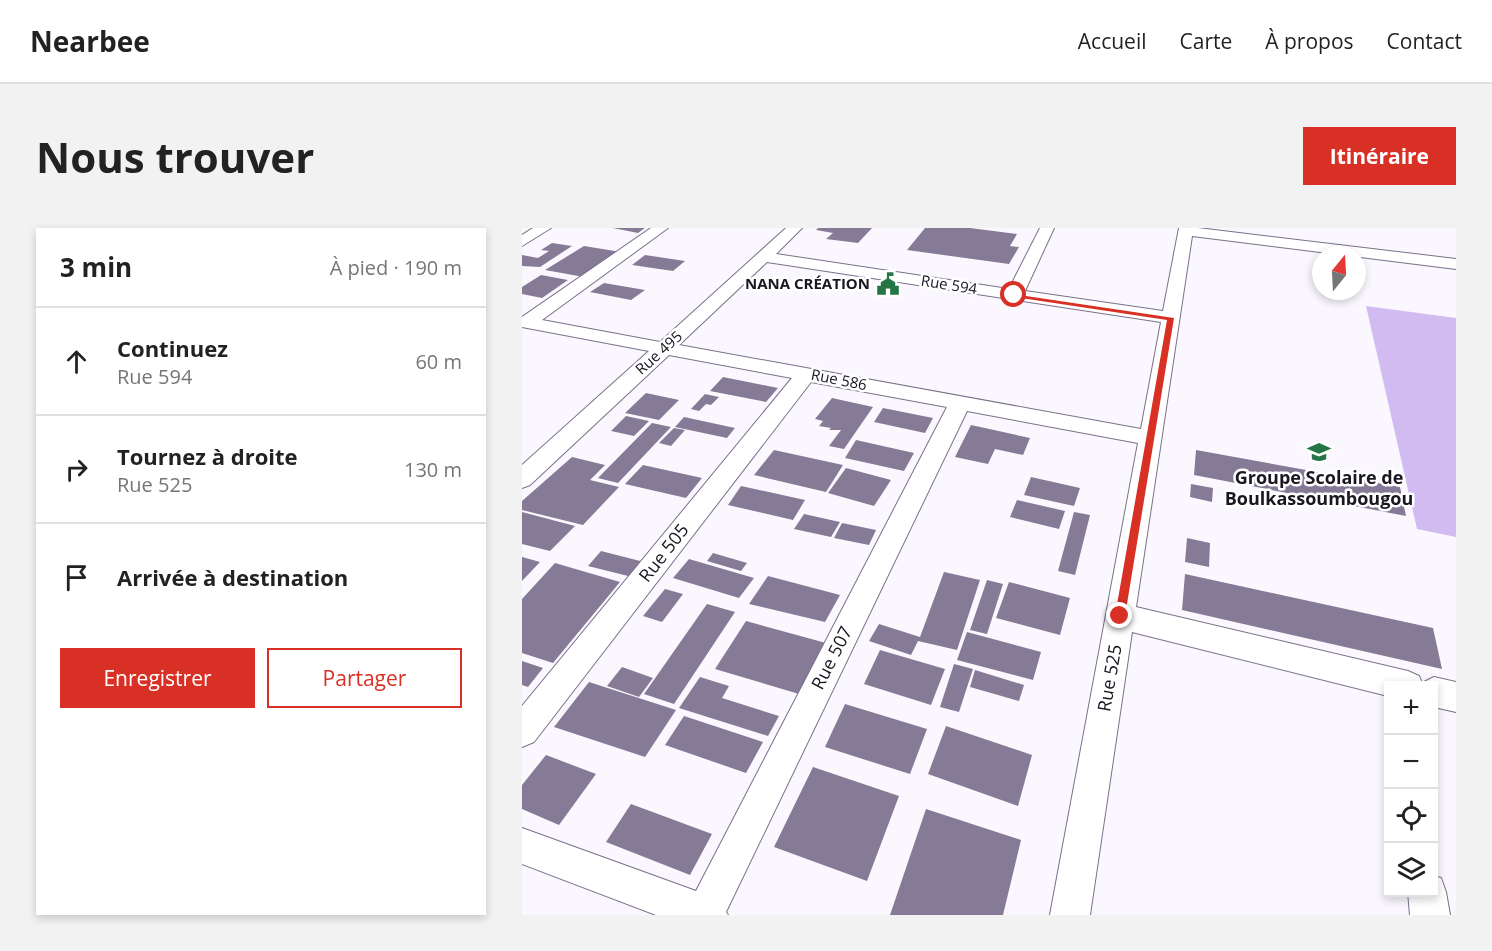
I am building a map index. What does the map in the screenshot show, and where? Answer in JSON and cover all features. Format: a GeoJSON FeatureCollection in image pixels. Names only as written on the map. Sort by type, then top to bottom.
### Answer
{"type":"FeatureCollection","features":[{"type":"Feature","properties":{"kind":"street"},"geometry":{"type":"LineString","coordinates":[[522,241],[543,228]]}},
{"type":"Feature","properties":{"kind":"street","name":"Rue 586"},"geometry":{"type":"LineString","coordinates":[[524,322],[660,228]]}},
{"type":"Feature","properties":{"kind":"street","name":"Rue 495"},"geometry":{"type":"LineString","coordinates":[[522,478],[795,228]]}},
{"type":"Feature","properties":{"kind":"street"},"geometry":{"type":"LineString","coordinates":[[1014,295],[1047,228]]}},
{"type":"Feature","properties":{"kind":"street"},"geometry":{"type":"LineString","coordinates":[[1186,229],[1456,264]]}},
{"type":"Feature","properties":{"kind":"street","name":"Rue 525"},"geometry":{"type":"LineString","coordinates":[[1070,915],[1186,229]]}},
{"type":"Feature","properties":{"kind":"street","name":"Rue 594"},"geometry":{"type":"LineString","coordinates":[[763,257],[1171,318]]}},
{"type":"Feature","properties":{"kind":"street","name":"Rue 586"},"geometry":{"type":"LineString","coordinates":[[524,322],[1151,438]]}},
{"type":"Feature","properties":{"kind":"street","name":"Rue 505"},"geometry":{"type":"LineString","coordinates":[[522,731],[806,374]]}},
{"type":"Feature","properties":{"kind":"street","name":"Rue 507"},"geometry":{"type":"LineString","coordinates":[[706,914],[960,403]]}},
{"type":"Feature","properties":{"kind":"street"},"geometry":{"type":"LineString","coordinates":[[1120,616],[1387,681]]}},
{"type":"Feature","properties":{"kind":"street"},"geometry":{"type":"LineString","coordinates":[[1438,693],[1456,697]]}},
{"type":"Feature","properties":{"kind":"street"},"geometry":{"type":"LineString","coordinates":[[522,846],[706,914]]}},
{"type":"Feature","properties":{"kind":"street"},"geometry":{"type":"LineString","coordinates":[[1428,897],[1431,915]]}},
{"type":"Feature","properties":{"kind":"shaded area"},"geometry":{"type":"Polygon","coordinates":[[[1366,306],[1456,318],[1456,537],[1417,529],[1366,306]]]}},
{"type":"Feature","properties":{"kind":"building"},"geometry":{"type":"Polygon","coordinates":[[[613,228],[645,228],[638,233],[613,228]]]}},
{"type":"Feature","properties":{"kind":"building"},"geometry":{"type":"Polygon","coordinates":[[[818,228],[872,228],[858,243],[826,239],[833,233],[816,230],[818,228]]]}},
{"type":"Feature","properties":{"kind":"building"},"geometry":{"type":"Polygon","coordinates":[[[925,228],[970,228],[1017,234],[1010,246],[1019,247],[1009,264],[907,250],[925,228]]]}},
{"type":"Feature","properties":{"kind":"building"},"geometry":{"type":"Polygon","coordinates":[[[552,243],[572,246],[540,267],[522,266],[522,255],[538,258],[549,251],[541,250],[552,243]]]}},
{"type":"Feature","properties":{"kind":"building"},"geometry":{"type":"Polygon","coordinates":[[[584,246],[621,252],[584,277],[545,270],[584,246]]]}},
{"type":"Feature","properties":{"kind":"building"},"geometry":{"type":"Polygon","coordinates":[[[645,255],[685,261],[673,271],[632,265],[645,255]]]}},
{"type":"Feature","properties":{"kind":"building"},"geometry":{"type":"Polygon","coordinates":[[[541,275],[568,280],[542,298],[522,294],[522,287],[541,275]]]}},
{"type":"Feature","properties":{"kind":"building"},"geometry":{"type":"Polygon","coordinates":[[[604,283],[645,290],[631,300],[590,292],[604,283]]]}},
{"type":"Feature","properties":{"kind":"building"},"geometry":{"type":"Polygon","coordinates":[[[723,377],[778,388],[766,402],[710,391],[723,377]]]}},
{"type":"Feature","properties":{"kind":"building"},"geometry":{"type":"Polygon","coordinates":[[[646,393],[679,400],[659,420],[625,413],[646,393]]]}},
{"type":"Feature","properties":{"kind":"building"},"geometry":{"type":"Polygon","coordinates":[[[705,394],[719,397],[711,405],[706,404],[699,411],[691,409],[705,394]]]}},
{"type":"Feature","properties":{"kind":"building"},"geometry":{"type":"Polygon","coordinates":[[[832,398],[873,407],[844,449],[829,446],[841,430],[829,430],[831,428],[819,426],[823,421],[815,419],[832,398]]]}},
{"type":"Feature","properties":{"kind":"building"},"geometry":{"type":"Polygon","coordinates":[[[883,408],[933,418],[925,433],[874,422],[883,408]]]}},
{"type":"Feature","properties":{"kind":"building"},"geometry":{"type":"Polygon","coordinates":[[[626,416],[649,421],[634,436],[611,431],[626,416]]]}},
{"type":"Feature","properties":{"kind":"building"},"geometry":{"type":"Polygon","coordinates":[[[684,417],[735,428],[727,438],[675,427],[684,417]]]}},
{"type":"Feature","properties":{"kind":"building"},"geometry":{"type":"Polygon","coordinates":[[[652,423],[671,427],[618,483],[598,478],[652,423]]]}},
{"type":"Feature","properties":{"kind":"building"},"geometry":{"type":"Polygon","coordinates":[[[971,425],[1030,438],[1023,455],[995,449],[988,464],[955,457],[971,425]]]}},
{"type":"Feature","properties":{"kind":"building"},"geometry":{"type":"Polygon","coordinates":[[[674,428],[685,430],[671,446],[659,443],[674,428]]]}},
{"type":"Feature","properties":{"kind":"building"},"geometry":{"type":"Polygon","coordinates":[[[856,440],[914,453],[904,471],[845,458],[856,440]]]}},
{"type":"Feature","properties":{"kind":"building"},"geometry":{"type":"Polygon","coordinates":[[[774,450],[843,465],[826,492],[754,475],[774,450]]]}},
{"type":"Feature","properties":{"kind":"building"},"geometry":{"type":"Polygon","coordinates":[[[1196,450],[1400,487],[1406,516],[1194,475],[1196,450]]]}},
{"type":"Feature","properties":{"kind":"building"},"geometry":{"type":"Polygon","coordinates":[[[572,457],[605,465],[590,480],[619,487],[583,525],[522,510],[522,501],[572,457]]]}},
{"type":"Feature","properties":{"kind":"building"},"geometry":{"type":"Polygon","coordinates":[[[643,465],[702,478],[686,498],[625,484],[643,465]]]}},
{"type":"Feature","properties":{"kind":"building"},"geometry":{"type":"Polygon","coordinates":[[[846,468],[891,480],[874,506],[828,493],[846,468]]]}},
{"type":"Feature","properties":{"kind":"building"},"geometry":{"type":"Polygon","coordinates":[[[1031,477],[1080,488],[1074,506],[1024,495],[1031,477]]]}},
{"type":"Feature","properties":{"kind":"building"},"geometry":{"type":"Polygon","coordinates":[[[1191,484],[1213,488],[1212,502],[1190,497],[1191,484]]]}},
{"type":"Feature","properties":{"kind":"building"},"geometry":{"type":"Polygon","coordinates":[[[741,486],[805,500],[793,520],[728,505],[741,486]]]}},
{"type":"Feature","properties":{"kind":"building"},"geometry":{"type":"Polygon","coordinates":[[[1017,500],[1065,511],[1059,529],[1010,517],[1017,500]]]}},
{"type":"Feature","properties":{"kind":"building"},"geometry":{"type":"Polygon","coordinates":[[[522,512],[575,526],[550,551],[522,544],[522,512]]]}},
{"type":"Feature","properties":{"kind":"building"},"geometry":{"type":"Polygon","coordinates":[[[1074,512],[1090,515],[1075,575],[1058,571],[1074,512]]]}},
{"type":"Feature","properties":{"kind":"building"},"geometry":{"type":"Polygon","coordinates":[[[804,514],[840,522],[831,537],[794,529],[804,514]]]}},
{"type":"Feature","properties":{"kind":"building"},"geometry":{"type":"Polygon","coordinates":[[[842,523],[876,530],[869,545],[834,538],[842,523]]]}},
{"type":"Feature","properties":{"kind":"building"},"geometry":{"type":"Polygon","coordinates":[[[1187,538],[1210,543],[1209,567],[1185,562],[1187,538]]]}},
{"type":"Feature","properties":{"kind":"building"},"geometry":{"type":"Polygon","coordinates":[[[601,551],[648,563],[636,578],[588,566],[601,551]]]}},
{"type":"Feature","properties":{"kind":"building"},"geometry":{"type":"Polygon","coordinates":[[[713,553],[747,563],[741,571],[707,561],[713,553]]]}},
{"type":"Feature","properties":{"kind":"building"},"geometry":{"type":"Polygon","coordinates":[[[522,557],[540,562],[522,581],[522,557]]]}},
{"type":"Feature","properties":{"kind":"building"},"geometry":{"type":"Polygon","coordinates":[[[689,559],[754,578],[739,598],[673,578],[689,559]]]}},
{"type":"Feature","properties":{"kind":"building"},"geometry":{"type":"Polygon","coordinates":[[[555,563],[620,582],[553,663],[522,653],[522,599],[555,563]]]}},
{"type":"Feature","properties":{"kind":"building"},"geometry":{"type":"Polygon","coordinates":[[[944,572],[980,580],[957,650],[918,641],[911,655],[869,641],[879,624],[920,637],[944,572]]]}},
{"type":"Feature","properties":{"kind":"building"},"geometry":{"type":"Polygon","coordinates":[[[1185,574],[1433,628],[1442,669],[1182,610],[1185,574]]]}},
{"type":"Feature","properties":{"kind":"building"},"geometry":{"type":"Polygon","coordinates":[[[768,576],[840,595],[825,622],[749,604],[768,576]]]}},
{"type":"Feature","properties":{"kind":"building"},"geometry":{"type":"Polygon","coordinates":[[[987,580],[1003,584],[987,634],[970,630],[987,580]]]}},
{"type":"Feature","properties":{"kind":"building"},"geometry":{"type":"Polygon","coordinates":[[[1009,582],[1070,598],[1060,635],[996,618],[1009,582]]]}},
{"type":"Feature","properties":{"kind":"building"},"geometry":{"type":"Polygon","coordinates":[[[665,589],[683,594],[662,622],[643,616],[665,589]]]}},
{"type":"Feature","properties":{"kind":"building"},"geometry":{"type":"Polygon","coordinates":[[[707,604],[735,612],[674,704],[644,694],[707,604]]]}},
{"type":"Feature","properties":{"kind":"building"},"geometry":{"type":"Polygon","coordinates":[[[746,621],[826,643],[799,694],[715,669],[746,621]]]}},
{"type":"Feature","properties":{"kind":"building"},"geometry":{"type":"Polygon","coordinates":[[[967,632],[1041,652],[1033,680],[957,660],[967,632]]]}},
{"type":"Feature","properties":{"kind":"building"},"geometry":{"type":"Polygon","coordinates":[[[880,650],[945,669],[931,705],[864,684],[880,650]]]}},
{"type":"Feature","properties":{"kind":"building"},"geometry":{"type":"Polygon","coordinates":[[[522,661],[543,668],[528,687],[522,685],[522,661]]]}},
{"type":"Feature","properties":{"kind":"building"},"geometry":{"type":"Polygon","coordinates":[[[954,664],[973,669],[959,712],[940,707],[954,664]]]}},
{"type":"Feature","properties":{"kind":"building"},"geometry":{"type":"Polygon","coordinates":[[[622,667],[653,678],[639,697],[607,686],[622,667]]]}},
{"type":"Feature","properties":{"kind":"building"},"geometry":{"type":"Polygon","coordinates":[[[975,670],[1024,685],[1019,701],[970,687],[975,670]]]}},
{"type":"Feature","properties":{"kind":"building"},"geometry":{"type":"Polygon","coordinates":[[[700,677],[729,686],[722,698],[779,716],[768,736],[679,708],[700,677]]]}},
{"type":"Feature","properties":{"kind":"building"},"geometry":{"type":"Polygon","coordinates":[[[589,682],[676,710],[645,757],[554,727],[589,682]]]}},
{"type":"Feature","properties":{"kind":"building"},"geometry":{"type":"Polygon","coordinates":[[[845,704],[927,729],[910,774],[825,747],[845,704]]]}},
{"type":"Feature","properties":{"kind":"building"},"geometry":{"type":"Polygon","coordinates":[[[684,716],[763,742],[746,773],[665,745],[684,716]]]}},
{"type":"Feature","properties":{"kind":"building"},"geometry":{"type":"Polygon","coordinates":[[[946,726],[1032,755],[1018,806],[928,774],[946,726]]]}},
{"type":"Feature","properties":{"kind":"building"},"geometry":{"type":"Polygon","coordinates":[[[546,755],[596,774],[559,825],[522,809],[522,785],[546,755]]]}},
{"type":"Feature","properties":{"kind":"building"},"geometry":{"type":"Polygon","coordinates":[[[813,767],[899,796],[867,881],[774,847],[813,767]]]}},
{"type":"Feature","properties":{"kind":"building"},"geometry":{"type":"Polygon","coordinates":[[[631,804],[712,834],[690,875],[606,842],[631,804]]]}},
{"type":"Feature","properties":{"kind":"building"},"geometry":{"type":"Polygon","coordinates":[[[926,809],[1021,840],[1003,915],[890,915],[926,809]]]}},
{"type":"Feature","properties":{"kind":"place","name":"NANA CRÉATION"},"geometry":{"type":"Point","coordinates":[888,284]}},
{"type":"Feature","properties":{"kind":"place","name":"Groupe Scolaire de Boulkassoumbougou"},"geometry":{"type":"Point","coordinates":[1319,452]}},
{"type":"Feature","properties":{"kind":"route"},"geometry":{"type":"LineString","coordinates":[[1014,295],[1171,318],[1120,616]]}}]}
